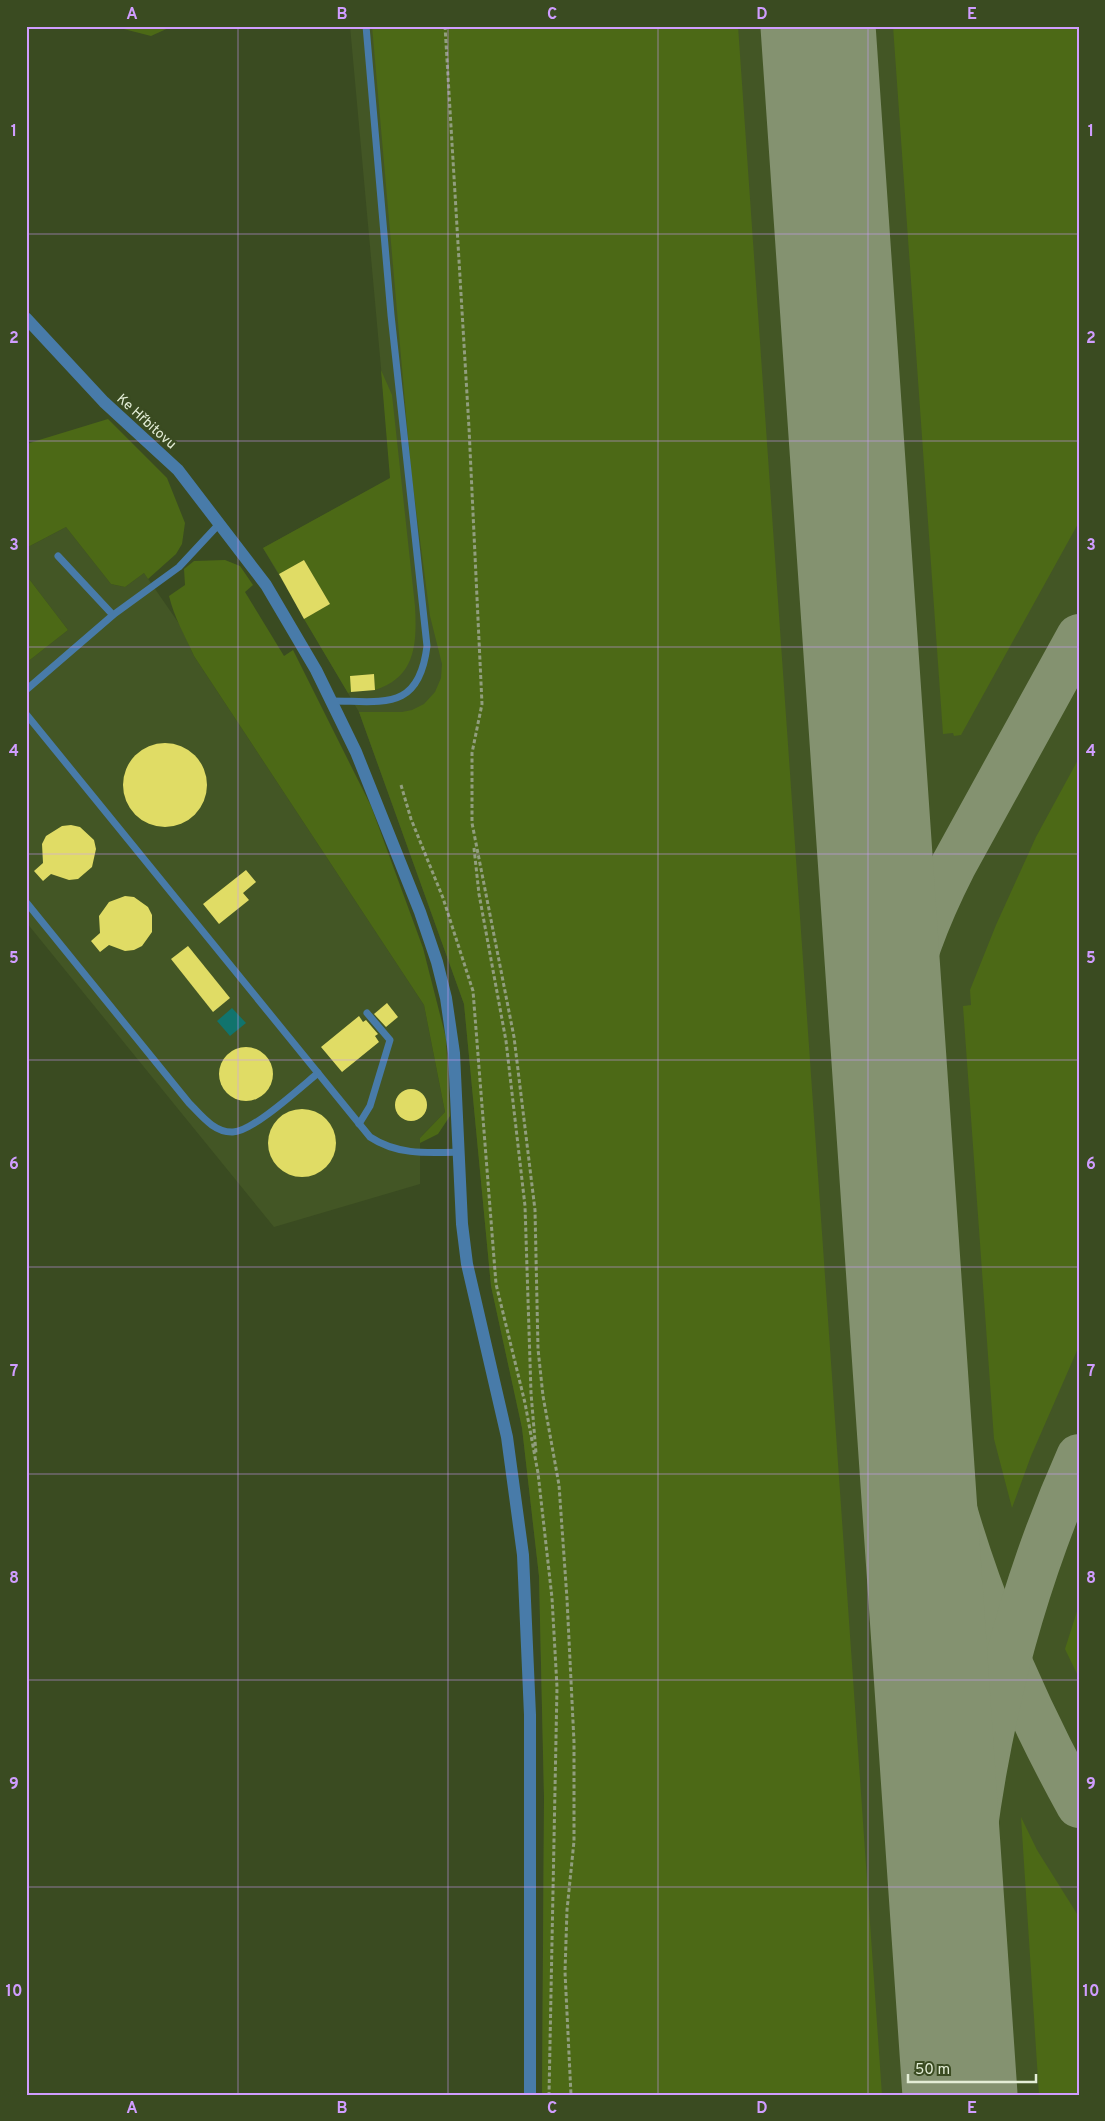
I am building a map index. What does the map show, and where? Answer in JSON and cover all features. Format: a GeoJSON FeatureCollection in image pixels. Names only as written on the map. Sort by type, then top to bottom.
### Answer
{"type":"FeatureCollection","features":[{"type":"Feature","properties":{"kind":"street","name":"Ke Hřbitovu"},"geometry":{"type":"LineString","coordinates":[[26,318],[97,395],[178,470],[266,584],[316,670],[356,752],[420,912],[437,962],[446,998],[454,1053],[467,1264],[507,1436],[523,1555],[530,1715],[530,2095]]}},
{"type":"Feature","properties":{"kind":"lane"},"geometry":{"type":"LineString","coordinates":[[330,701],[386,700],[400,697],[413,688],[420,676],[427,646],[391,315],[366,26]]}},
{"type":"Feature","properties":{"kind":"lane"},"geometry":{"type":"LineString","coordinates":[[26,690],[113,616],[179,567],[220,523]]}},
{"type":"Feature","properties":{"kind":"lane"},"geometry":{"type":"LineString","coordinates":[[58,556],[113,616]]}},
{"type":"Feature","properties":{"kind":"lane"},"geometry":{"type":"LineString","coordinates":[[26,714],[370,1137],[385,1147],[421,1153],[459,1152]]}},
{"type":"Feature","properties":{"kind":"lane"},"geometry":{"type":"LineString","coordinates":[[26,902],[190,1103],[208,1122],[220,1130],[234,1132],[251,1126],[318,1073]]}},
{"type":"Feature","properties":{"kind":"lane"},"geometry":{"type":"LineString","coordinates":[[359,1124],[370,1106],[390,1040],[367,1013]]}},
{"type":"Feature","properties":{"kind":"path"},"geometry":{"type":"LineString","coordinates":[[445,26],[468,419],[482,704],[472,753],[472,823],[479,894],[506,1041],[525,1206],[531,1393],[538,1473]]}},
{"type":"Feature","properties":{"kind":"path"},"geometry":{"type":"LineString","coordinates":[[472,823],[514,1038],[535,1210],[538,1349],[542,1396],[560,1495],[574,1742],[574,1841],[567,1910],[565,1972],[572,2095]]}},
{"type":"Feature","properties":{"kind":"shaded area"},"geometry":{"type":"Polygon","coordinates":[[[112,26],[173,26],[151,36],[112,26]]]}},
{"type":"Feature","properties":{"kind":"shaded area"},"geometry":{"type":"Polygon","coordinates":[[[350,26],[1079,26],[1079,2095],[542,2095],[544,1797],[539,1576],[522,1428],[491,1286],[464,1004],[359,712],[263,548],[391,478],[350,26]]]}},
{"type":"Feature","properties":{"kind":"shaded area"},"geometry":{"type":"Polygon","coordinates":[[[372,26],[738,26],[882,2095],[542,2095],[544,1797],[539,1576],[522,1428],[491,1286],[464,1004],[359,712],[402,712],[412,710],[424,704],[435,692],[441,678],[442,664],[430,616],[411,471],[372,26]]]}},
{"type":"Feature","properties":{"kind":"shaded area"},"geometry":{"type":"Polygon","coordinates":[[[893,26],[1079,26],[1079,522],[961,735],[954,736],[953,733],[943,734],[893,26]]]}},
{"type":"Feature","properties":{"kind":"shaded area"},"geometry":{"type":"Polygon","coordinates":[[[381,370],[392,395],[415,606],[414,646],[406,668],[399,677],[375,690],[374,674],[351,676],[351,692],[348,693],[304,619],[330,604],[304,560],[279,574],[263,548],[390,478],[381,370]]]}},
{"type":"Feature","properties":{"kind":"shaded area"},"geometry":{"type":"Polygon","coordinates":[[[108,419],[167,478],[185,523],[182,544],[176,554],[148,579],[144,573],[125,587],[111,584],[66,527],[26,548],[26,444],[108,419]]]}},
{"type":"Feature","properties":{"kind":"shaded area"},"geometry":{"type":"Polygon","coordinates":[[[66,527],[111,584],[125,587],[144,573],[180,625],[194,656],[424,1005],[445,1112],[420,1138],[420,1184],[274,1227],[26,922],[26,663],[68,630],[26,575],[26,548],[66,527]]]}},
{"type":"Feature","properties":{"kind":"shaded area"},"geometry":{"type":"Polygon","coordinates":[[[225,560],[240,566],[253,585],[245,592],[284,656],[293,650],[371,806],[423,948],[446,1038],[450,1116],[438,1134],[420,1143],[420,1138],[445,1112],[424,1005],[194,656],[171,604],[169,596],[185,585],[184,569],[194,561],[225,560]]]}},
{"type":"Feature","properties":{"kind":"shaded area"},"geometry":{"type":"Polygon","coordinates":[[[26,575],[68,630],[26,663],[26,575]]]}},
{"type":"Feature","properties":{"kind":"shaded area"},"geometry":{"type":"Polygon","coordinates":[[[1079,758],[1079,1346],[1031,1456],[1012,1508],[994,1439],[963,1006],[971,1005],[970,990],[996,925],[1036,837],[1079,758]]]}},
{"type":"Feature","properties":{"kind":"shaded area"},"geometry":{"type":"Polygon","coordinates":[[[1079,1605],[1079,1678],[1065,1649],[1079,1605]]]}},
{"type":"Feature","properties":{"kind":"shaded area"},"geometry":{"type":"Polygon","coordinates":[[[1021,1817],[1037,1850],[1079,1917],[1079,2095],[1039,2095],[1021,1817]]]}},
{"type":"Feature","properties":{"kind":"water"},"geometry":{"type":"Polygon","coordinates":[[[232,1008],[246,1023],[230,1036],[217,1021],[232,1008]]]}},
{"type":"Feature","properties":{"kind":"building"},"geometry":{"type":"Polygon","coordinates":[[[304,560],[330,604],[304,619],[279,574],[304,560]]]}},
{"type":"Feature","properties":{"kind":"building"},"geometry":{"type":"Polygon","coordinates":[[[374,674],[375,690],[351,692],[350,676],[374,674]]]}},
{"type":"Feature","properties":{"kind":"building"},"geometry":{"type":"Polygon","coordinates":[[[165,743],[181,746],[195,755],[204,769],[207,785],[204,801],[195,815],[181,824],[165,827],[149,824],[135,815],[126,801],[123,785],[126,769],[135,755],[149,746],[165,743]]]}},
{"type":"Feature","properties":{"kind":"building"},"geometry":{"type":"Polygon","coordinates":[[[62,826],[80,827],[94,840],[96,849],[92,867],[78,879],[69,880],[51,874],[43,881],[34,871],[43,863],[42,844],[46,836],[62,826]]]}},
{"type":"Feature","properties":{"kind":"building"},"geometry":{"type":"Polygon","coordinates":[[[246,870],[256,882],[243,893],[249,900],[219,924],[203,904],[246,870]]]}},
{"type":"Feature","properties":{"kind":"building"},"geometry":{"type":"Polygon","coordinates":[[[125,896],[134,897],[148,907],[152,915],[152,932],[142,946],[134,950],[125,951],[109,945],[100,952],[91,941],[100,933],[99,916],[109,902],[125,896]]]}},
{"type":"Feature","properties":{"kind":"building"},"geometry":{"type":"Polygon","coordinates":[[[188,946],[230,998],[213,1012],[171,959],[188,946]]]}},
{"type":"Feature","properties":{"kind":"building"},"geometry":{"type":"Polygon","coordinates":[[[387,1003],[398,1017],[386,1027],[374,1014],[387,1003]]]}},
{"type":"Feature","properties":{"kind":"building"},"geometry":{"type":"Polygon","coordinates":[[[359,1016],[363,1022],[366,1020],[378,1034],[375,1036],[379,1042],[342,1072],[321,1047],[359,1016]]]}},
{"type":"Feature","properties":{"kind":"building"},"geometry":{"type":"Polygon","coordinates":[[[246,1047],[256,1049],[265,1055],[271,1064],[273,1074],[271,1084],[265,1093],[256,1099],[246,1101],[236,1099],[227,1093],[221,1084],[219,1074],[221,1064],[227,1055],[236,1049],[246,1047]]]}},
{"type":"Feature","properties":{"kind":"building"},"geometry":{"type":"Polygon","coordinates":[[[411,1089],[417,1090],[422,1094],[426,1099],[426,1111],[422,1116],[417,1120],[411,1121],[405,1120],[400,1116],[396,1111],[395,1105],[396,1099],[400,1094],[405,1090],[411,1089]]]}},
{"type":"Feature","properties":{"kind":"building"},"geometry":{"type":"Polygon","coordinates":[[[302,1109],[315,1112],[326,1119],[333,1130],[336,1143],[333,1156],[326,1167],[315,1174],[302,1177],[289,1174],[278,1167],[271,1156],[268,1143],[271,1130],[278,1119],[289,1112],[302,1109]]]}},
{"type":"Feature","properties":{"kind":"taxiway"},"geometry":{"type":"LineString","coordinates":[[1079,637],[953,866],[928,920],[914,956],[900,1014],[894,1091],[898,1169],[910,1299],[922,1376],[938,1450],[958,1522],[982,1594],[1010,1664],[1042,1734],[1079,1805]]}},
{"type":"Feature","properties":{"kind":"taxiway"},"geometry":{"type":"LineString","coordinates":[[964,2095],[962,2014],[965,1932],[972,1850],[984,1769],[1001,1689],[1022,1610],[1048,1532],[1079,1457]]}},
{"type":"Feature","properties":{"kind":"runway"},"geometry":{"type":"LineString","coordinates":[[818,26],[960,2095]]}}]}
